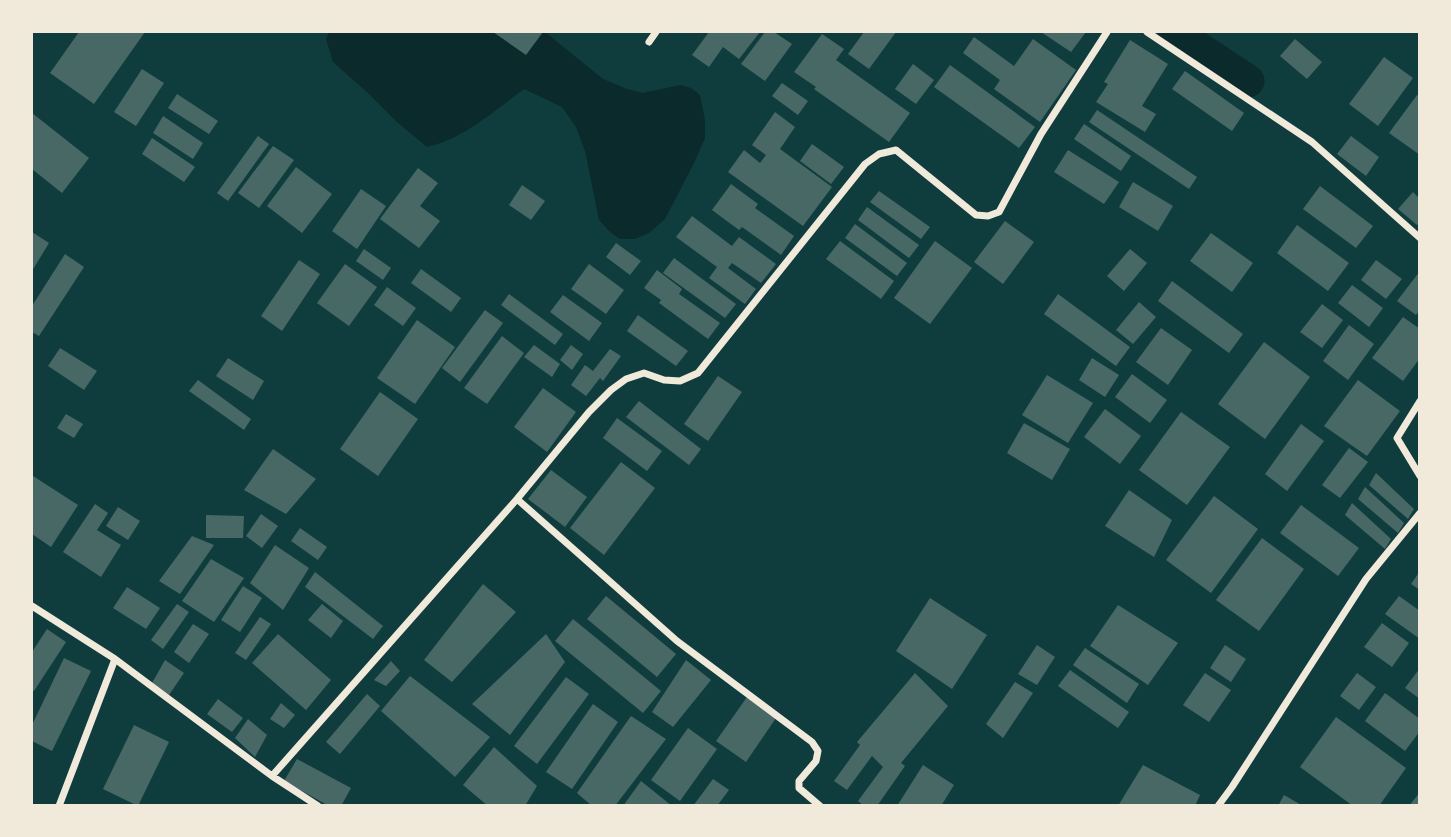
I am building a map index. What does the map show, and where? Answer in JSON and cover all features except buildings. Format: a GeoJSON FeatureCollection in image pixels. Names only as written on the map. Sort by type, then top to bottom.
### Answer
{"type":"FeatureCollection","features":[{"type":"Feature","properties":{"kind":"street"},"geometry":{"type":"LineString","coordinates":[[649,42],[656,32]]}},
{"type":"Feature","properties":{"kind":"street"},"geometry":{"type":"LineString","coordinates":[[272,776],[611,390],[626,379],[644,373],[664,380],[680,381],[698,373],[865,164],[879,154],[896,150],[976,215],[988,216],[999,212],[1041,134],[1107,32]]}},
{"type":"Feature","properties":{"kind":"street"},"geometry":{"type":"LineString","coordinates":[[1147,32],[1312,142],[1419,238]]}},
{"type":"Feature","properties":{"kind":"street"},"geometry":{"type":"LineString","coordinates":[[1419,401],[1397,438],[1419,475]]}},
{"type":"Feature","properties":{"kind":"street"},"geometry":{"type":"LineString","coordinates":[[517,499],[677,641],[812,742],[818,751],[816,761],[799,781],[799,788],[820,806]]}},
{"type":"Feature","properties":{"kind":"street"},"geometry":{"type":"LineString","coordinates":[[1219,806],[1366,579],[1419,513]]}},
{"type":"Feature","properties":{"kind":"street"},"geometry":{"type":"LineString","coordinates":[[32,606],[115,659],[272,776],[317,806]]}},
{"type":"Feature","properties":{"kind":"street"},"geometry":{"type":"LineString","coordinates":[[59,806],[115,659]]}},
{"type":"Feature","properties":{"kind":"water"},"geometry":{"type":"Polygon","coordinates":[[[329,32],[545,32],[603,79],[627,89],[643,93],[680,85],[691,88],[700,95],[705,138],[665,219],[649,233],[635,239],[620,239],[599,220],[585,151],[576,127],[562,107],[524,89],[466,131],[427,147],[333,62],[326,39],[329,32]]]}},
{"type":"Feature","properties":{"kind":"waterway"},"geometry":{"type":"LineString","coordinates":[[1174,32],[1248,81]]}}]}
